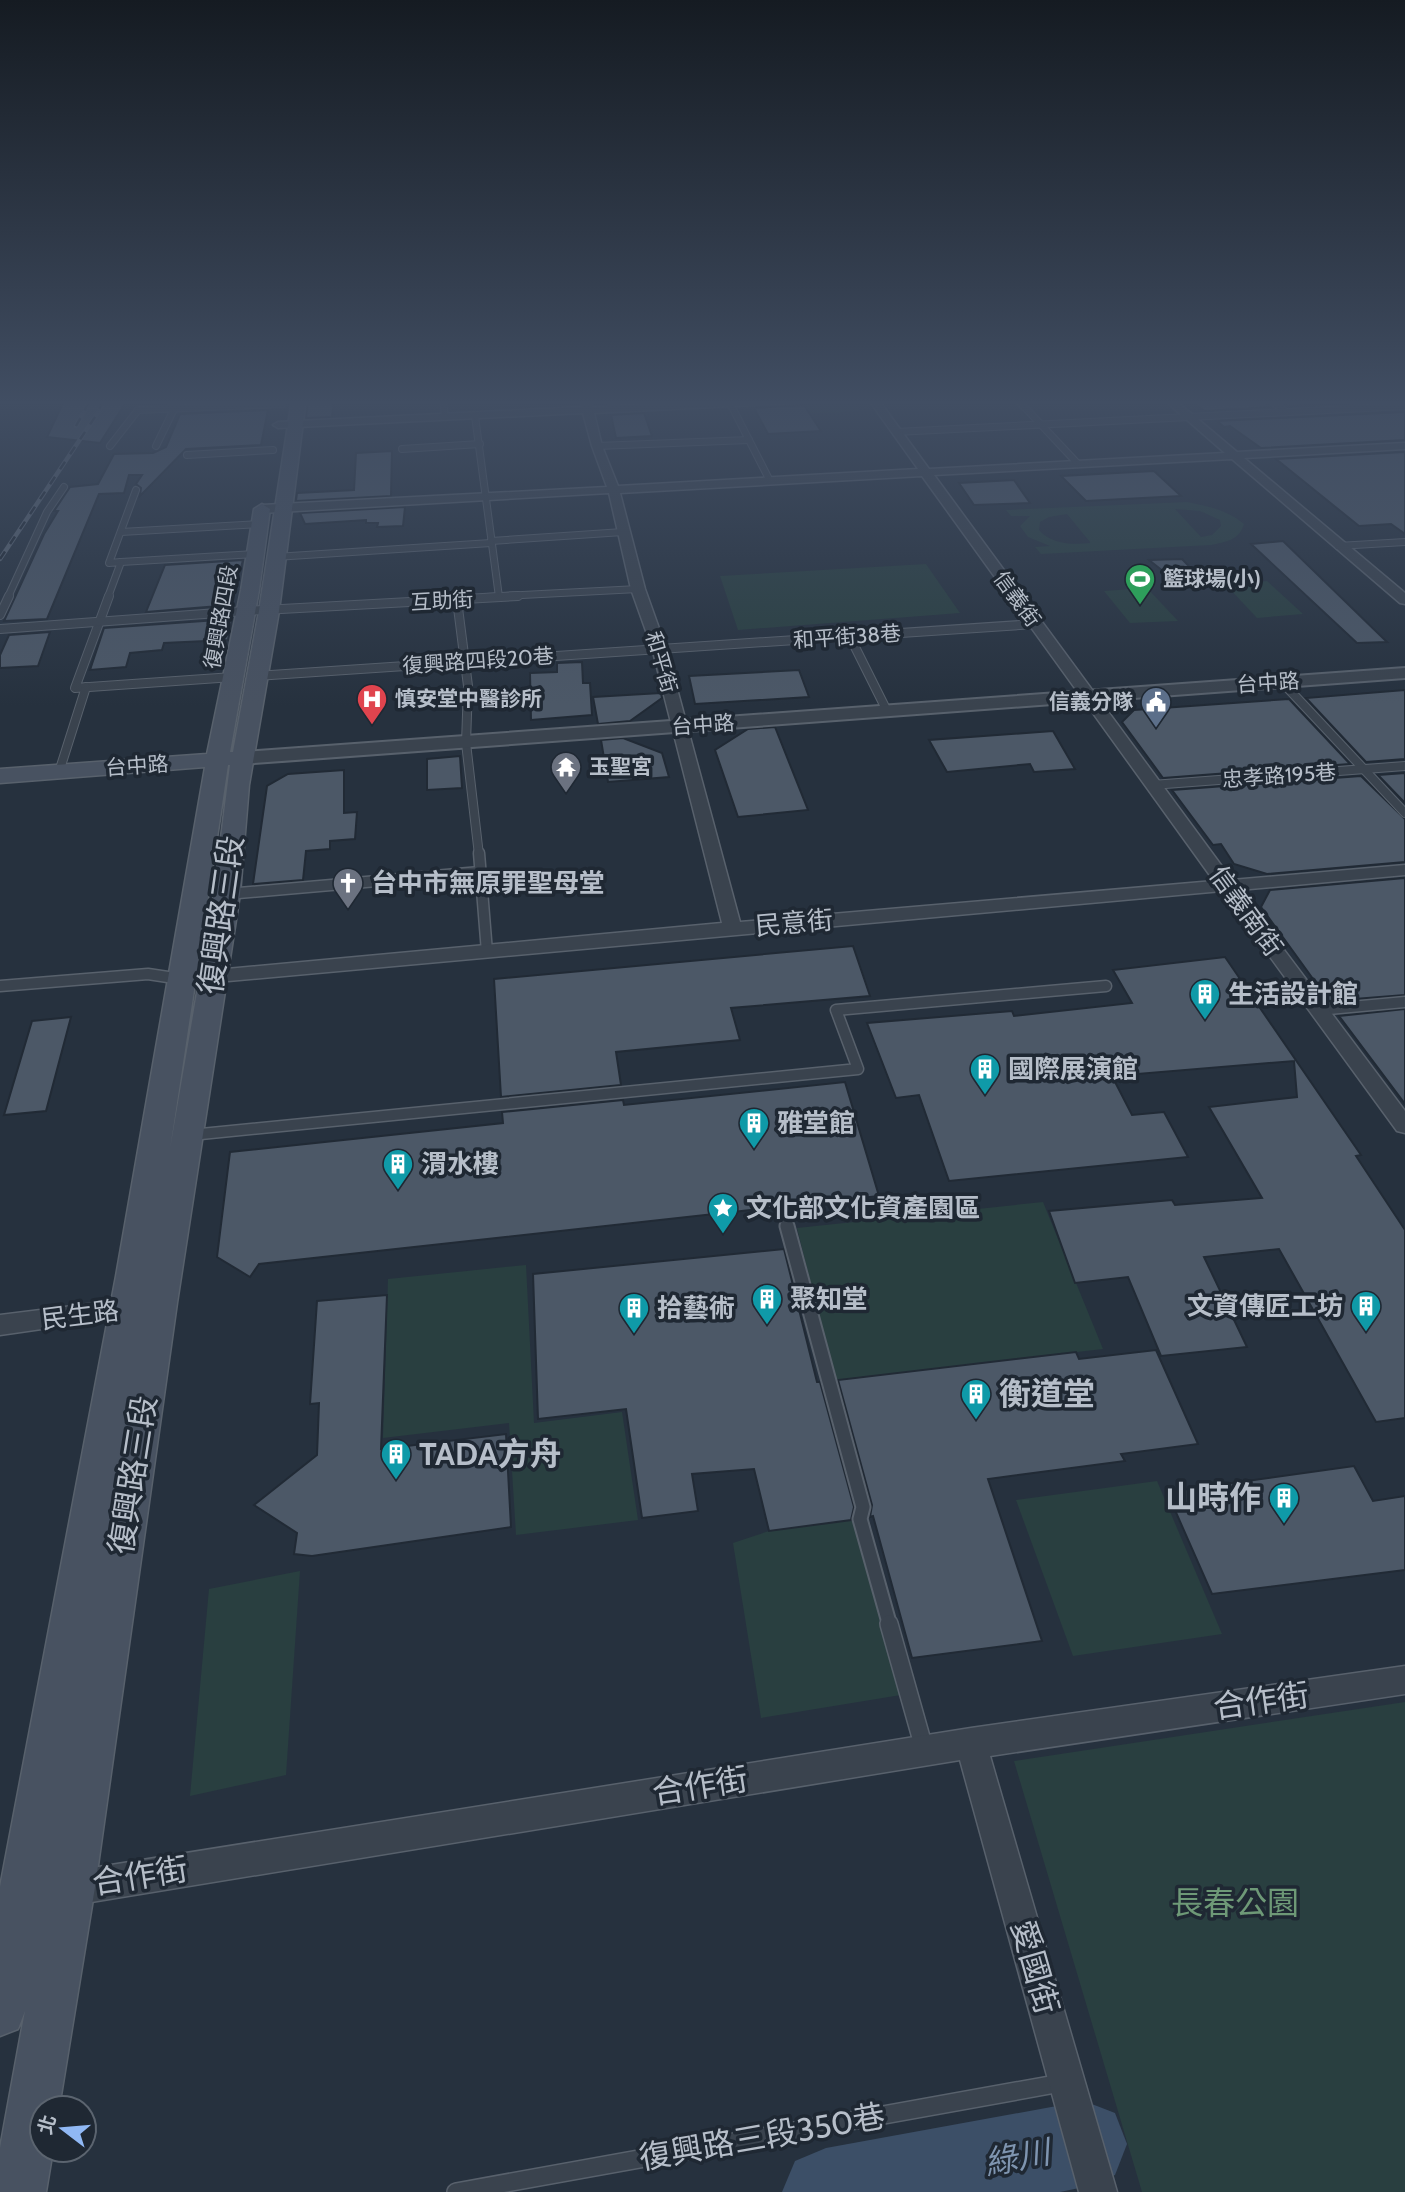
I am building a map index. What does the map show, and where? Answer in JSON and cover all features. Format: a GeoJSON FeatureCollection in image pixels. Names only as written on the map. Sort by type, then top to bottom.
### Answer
{"type":"FeatureCollection","features":[{"type":"Feature","properties":{"kind":"main road","name":"復興路四段"},"geometry":{"type":"LineString","coordinates":[[229,759],[233,677],[264,501]]}},
{"type":"Feature","properties":{"kind":"main road","name":"復興路四段"},"geometry":{"type":"LineString","coordinates":[[229,759],[256,676],[269,611],[283,501]]}},
{"type":"Feature","properties":{"kind":"main road","name":"台中路"},"geometry":{"type":"LineString","coordinates":[[0,776],[229,759]]}},
{"type":"Feature","properties":{"kind":"main road","name":"復興路三段"},"geometry":{"type":"LineString","coordinates":[[0,2011],[10,1911],[144,1306],[188,1135],[198,979],[227,894],[229,759]]}},
{"type":"Feature","properties":{"kind":"main road","name":"復興路三段"},"geometry":{"type":"LineString","coordinates":[[19,2192],[71,1887],[144,1306],[198,979],[229,759]]}},
{"type":"Feature","properties":{"kind":"street"},"geometry":{"type":"LineString","coordinates":[[261,517],[283,508],[388,501]]}},
{"type":"Feature","properties":{"kind":"street","name":"和平街"},"geometry":{"type":"LineString","coordinates":[[616,501],[638,589],[659,648],[732,928]]}},
{"type":"Feature","properties":{"kind":"street","name":"信義街"},"geometry":{"type":"LineString","coordinates":[[944,501],[1087,696]]}},
{"type":"Feature","properties":{"kind":"street"},"geometry":{"type":"LineString","coordinates":[[1286,501],[1338,546],[1402,594]]}},
{"type":"Feature","properties":{"kind":"street","name":"台中路"},"geometry":{"type":"LineString","coordinates":[[229,759],[1405,673]]}},
{"type":"Feature","properties":{"kind":"street","name":"信義南街"},"geometry":{"type":"LineString","coordinates":[[1087,696],[1405,1126]]}},
{"type":"Feature","properties":{"kind":"street","name":"民意街"},"geometry":{"type":"LineString","coordinates":[[198,979],[732,928],[1405,870]]}},
{"type":"Feature","properties":{"kind":"street","name":"民生路"},"geometry":{"type":"LineString","coordinates":[[0,1325],[144,1306]]}},
{"type":"Feature","properties":{"kind":"street","name":"合作街"},"geometry":{"type":"LineString","coordinates":[[10,1911],[71,1887],[971,1743],[1405,1679]]}},
{"type":"Feature","properties":{"kind":"street","name":"愛國街"},"geometry":{"type":"LineString","coordinates":[[971,1743],[1098,2192]]}},
{"type":"Feature","properties":{"kind":"lane"},"geometry":{"type":"LineString","coordinates":[[0,615],[54,501]]}},
{"type":"Feature","properties":{"kind":"lane"},"geometry":{"type":"LineString","coordinates":[[132,501],[109,563],[255,554]]}},
{"type":"Feature","properties":{"kind":"lane"},"geometry":{"type":"LineString","coordinates":[[487,501],[499,597]]}},
{"type":"Feature","properties":{"kind":"lane"},"geometry":{"type":"LineString","coordinates":[[121,532],[261,517]]}},
{"type":"Feature","properties":{"kind":"lane"},"geometry":{"type":"LineString","coordinates":[[275,557],[623,532]]}},
{"type":"Feature","properties":{"kind":"lane"},"geometry":{"type":"LineString","coordinates":[[1338,546],[1405,541]]}},
{"type":"Feature","properties":{"kind":"lane"},"geometry":{"type":"LineString","coordinates":[[121,562],[75,688],[233,677]]}},
{"type":"Feature","properties":{"kind":"lane","name":"互助街"},"geometry":{"type":"LineString","coordinates":[[0,629],[245,611],[638,589]]}},
{"type":"Feature","properties":{"kind":"lane"},"geometry":{"type":"LineString","coordinates":[[457,600],[468,686],[466,743],[474,795],[487,952]]}},
{"type":"Feature","properties":{"kind":"lane","name":"和平街38巷"},"geometry":{"type":"LineString","coordinates":[[659,648],[1035,624]]}},
{"type":"Feature","properties":{"kind":"lane"},"geometry":{"type":"LineString","coordinates":[[850,637],[887,711]]}},
{"type":"Feature","properties":{"kind":"lane","name":"復興路四段20巷"},"geometry":{"type":"LineString","coordinates":[[256,676],[659,648]]}},
{"type":"Feature","properties":{"kind":"lane"},"geometry":{"type":"LineString","coordinates":[[1282,682],[1405,813]]}},
{"type":"Feature","properties":{"kind":"lane"},"geometry":{"type":"LineString","coordinates":[[59,772],[86,687]]}},
{"type":"Feature","properties":{"kind":"lane","name":"忠孝路195巷"},"geometry":{"type":"LineString","coordinates":[[1152,785],[1405,766]]}},
{"type":"Feature","properties":{"kind":"lane"},"geometry":{"type":"LineString","coordinates":[[227,894],[480,872]]}},
{"type":"Feature","properties":{"kind":"lane"},"geometry":{"type":"LineString","coordinates":[[0,986],[148,974],[198,979]]}},
{"type":"Feature","properties":{"kind":"lane"},"geometry":{"type":"LineString","coordinates":[[188,1135],[858,1069],[835,1010],[1106,986]]}},
{"type":"Feature","properties":{"kind":"lane"},"geometry":{"type":"LineString","coordinates":[[1318,1010],[1405,1002]]}},
{"type":"Feature","properties":{"kind":"lane"},"geometry":{"type":"LineString","coordinates":[[786,1226],[863,1507],[860,1519],[925,1751]]}},
{"type":"Feature","properties":{"kind":"lane","name":"復興路三段350巷"},"geometry":{"type":"LineString","coordinates":[[456,2192],[1068,2082]]}},
{"type":"Feature","properties":{"kind":"green space"},"geometry":{"type":"Polygon","coordinates":[[[1187,502],[1224,512],[1244,524],[1235,537],[1211,545],[1041,554],[1035,547],[1050,546],[1028,537],[1020,526],[1030,516],[1011,516],[1006,510],[1187,502]],[[1175,509],[1201,537],[1212,535],[1221,526],[1220,520],[1200,511],[1175,509]],[[1067,514],[1049,517],[1040,522],[1039,530],[1044,535],[1062,542],[1090,543],[1090,542],[1067,514]]]}},
{"type":"Feature","properties":{"kind":"green space"},"geometry":{"type":"Polygon","coordinates":[[[926,564],[960,613],[738,630],[720,576],[926,564]]]}},
{"type":"Feature","properties":{"kind":"green space"},"geometry":{"type":"Polygon","coordinates":[[[1267,581],[1303,614],[1257,618],[1226,585],[1267,581]]]}},
{"type":"Feature","properties":{"kind":"green space","name":"籃球場(小)"},"geometry":{"type":"Polygon","coordinates":[[[1147,588],[1178,621],[1130,623],[1104,591],[1147,588]]]}},
{"type":"Feature","properties":{"kind":"green space"},"geometry":{"type":"Polygon","coordinates":[[[1043,1202],[1103,1349],[835,1380],[797,1228],[1043,1202]]]}},
{"type":"Feature","properties":{"kind":"green space"},"geometry":{"type":"Polygon","coordinates":[[[526,1265],[534,1423],[622,1412],[638,1520],[516,1535],[509,1423],[383,1438],[388,1279],[526,1265]]]}},
{"type":"Feature","properties":{"kind":"green space"},"geometry":{"type":"Polygon","coordinates":[[[1157,1481],[1222,1634],[1073,1656],[1016,1500],[1157,1481]]]}},
{"type":"Feature","properties":{"kind":"green space"},"geometry":{"type":"Polygon","coordinates":[[[860,1519],[907,1694],[761,1718],[733,1543],[769,1531],[860,1519]]]}},
{"type":"Feature","properties":{"kind":"green space"},"geometry":{"type":"Polygon","coordinates":[[[300,1571],[286,1775],[190,1796],[209,1589],[300,1571]]]}},
{"type":"Feature","properties":{"kind":"green space","name":"長春公園"},"geometry":{"type":"Polygon","coordinates":[[[1405,1702],[1405,2192],[1142,2192],[1014,1761],[1405,1702]]]}},
{"type":"Feature","properties":{"kind":"building"},"geometry":{"type":"Polygon","coordinates":[[[60,501],[96,501],[47,619],[4,621],[44,534],[58,511],[54,511],[60,501]]]}},
{"type":"Feature","properties":{"kind":"building"},"geometry":{"type":"Polygon","coordinates":[[[971,501],[1030,503],[974,505],[971,501]]]}},
{"type":"Feature","properties":{"kind":"building"},"geometry":{"type":"Polygon","coordinates":[[[1328,501],[1405,501],[1405,534],[1391,524],[1359,526],[1328,501]]]}},
{"type":"Feature","properties":{"kind":"building"},"geometry":{"type":"Polygon","coordinates":[[[405,507],[403,526],[377,527],[378,523],[366,523],[366,520],[305,524],[300,513],[405,507]]]}},
{"type":"Feature","properties":{"kind":"building"},"geometry":{"type":"Polygon","coordinates":[[[1283,541],[1387,642],[1357,643],[1251,544],[1283,541]]]}},
{"type":"Feature","properties":{"kind":"building"},"geometry":{"type":"Polygon","coordinates":[[[1182,559],[1204,582],[1178,583],[1149,560],[1182,559]]]}},
{"type":"Feature","properties":{"kind":"building"},"geometry":{"type":"Polygon","coordinates":[[[243,560],[231,605],[146,612],[165,565],[243,560]]]}},
{"type":"Feature","properties":{"kind":"building"},"geometry":{"type":"Polygon","coordinates":[[[232,619],[228,640],[164,643],[162,650],[130,653],[126,667],[90,670],[104,628],[232,619]]]}},
{"type":"Feature","properties":{"kind":"building"},"geometry":{"type":"Polygon","coordinates":[[[50,632],[38,666],[0,668],[0,655],[9,635],[50,632]]]}},
{"type":"Feature","properties":{"kind":"building"},"geometry":{"type":"Polygon","coordinates":[[[582,662],[583,683],[590,683],[592,715],[531,720],[530,673],[557,672],[557,663],[582,662]]]}},
{"type":"Feature","properties":{"kind":"building"},"geometry":{"type":"Polygon","coordinates":[[[799,670],[809,697],[695,704],[689,676],[799,670]]]}},
{"type":"Feature","properties":{"kind":"building"},"geometry":{"type":"Polygon","coordinates":[[[1405,690],[1405,759],[1366,762],[1306,698],[1405,690]]]}},
{"type":"Feature","properties":{"kind":"building"},"geometry":{"type":"Polygon","coordinates":[[[661,693],[662,698],[630,721],[598,724],[593,697],[661,693]]]}},
{"type":"Feature","properties":{"kind":"building"},"geometry":{"type":"Polygon","coordinates":[[[1289,699],[1350,764],[1163,778],[1122,722],[1134,710],[1289,699]]]}},
{"type":"Feature","properties":{"kind":"building"},"geometry":{"type":"Polygon","coordinates":[[[775,727],[808,810],[738,817],[715,750],[748,729],[775,727]]]}},
{"type":"Feature","properties":{"kind":"building"},"geometry":{"type":"Polygon","coordinates":[[[1053,731],[1075,769],[1034,772],[1030,764],[947,772],[929,740],[1053,731]]]}},
{"type":"Feature","properties":{"kind":"building"},"geometry":{"type":"Polygon","coordinates":[[[623,738],[662,753],[669,777],[608,782],[601,740],[623,738]]]}},
{"type":"Feature","properties":{"kind":"building"},"geometry":{"type":"Polygon","coordinates":[[[460,756],[462,788],[427,790],[427,759],[460,756]]]}},
{"type":"Feature","properties":{"kind":"building"},"geometry":{"type":"Polygon","coordinates":[[[344,770],[344,813],[357,812],[355,839],[330,841],[330,849],[306,851],[303,880],[253,884],[267,786],[288,774],[344,770]]]}},
{"type":"Feature","properties":{"kind":"building"},"geometry":{"type":"Polygon","coordinates":[[[1405,773],[1405,803],[1378,775],[1405,773]]]}},
{"type":"Feature","properties":{"kind":"building"},"geometry":{"type":"Polygon","coordinates":[[[1361,776],[1405,819],[1405,862],[1267,874],[1234,864],[1221,844],[1213,845],[1172,790],[1361,776]]]}},
{"type":"Feature","properties":{"kind":"building"},"geometry":{"type":"Polygon","coordinates":[[[1405,878],[1405,995],[1329,1001],[1261,907],[1270,890],[1405,878]]]}},
{"type":"Feature","properties":{"kind":"building"},"geometry":{"type":"Polygon","coordinates":[[[853,946],[870,996],[731,1008],[740,1040],[616,1052],[621,1085],[501,1097],[494,979],[853,946]]]}},
{"type":"Feature","properties":{"kind":"building"},"geometry":{"type":"Polygon","coordinates":[[[1225,957],[1361,1155],[1356,1156],[1405,1230],[1405,1418],[1376,1422],[1279,1249],[1204,1257],[1247,1347],[1161,1356],[1128,1277],[1075,1283],[1049,1211],[1172,1200],[1175,1205],[1262,1198],[1209,1107],[1297,1097],[1294,1061],[1112,1076],[1132,1115],[1164,1112],[1188,1157],[949,1181],[919,1095],[896,1098],[867,1023],[1012,1011],[1014,1016],[1132,1003],[1113,970],[1225,957]]]}},
{"type":"Feature","properties":{"kind":"building"},"geometry":{"type":"Polygon","coordinates":[[[1405,1009],[1405,1104],[1339,1016],[1405,1009]]]}},
{"type":"Feature","properties":{"kind":"building"},"geometry":{"type":"Polygon","coordinates":[[[71,1017],[46,1111],[4,1115],[32,1021],[71,1017]]]}},
{"type":"Feature","properties":{"kind":"building"},"geometry":{"type":"Polygon","coordinates":[[[845,1082],[879,1196],[259,1264],[250,1277],[217,1257],[230,1152],[503,1123],[502,1112],[623,1100],[624,1105],[845,1082]]]}},
{"type":"Feature","properties":{"kind":"building"},"geometry":{"type":"Polygon","coordinates":[[[784,1249],[817,1382],[820,1382],[854,1507],[851,1520],[769,1531],[754,1469],[692,1474],[698,1511],[642,1518],[626,1409],[538,1419],[533,1274],[784,1249]]]}},
{"type":"Feature","properties":{"kind":"building","name":"TADA方舟"},"geometry":{"type":"Polygon","coordinates":[[[387,1295],[381,1449],[506,1434],[511,1527],[312,1556],[294,1554],[297,1533],[254,1505],[317,1455],[319,1403],[310,1404],[317,1301],[387,1295]]]}},
{"type":"Feature","properties":{"kind":"building"},"geometry":{"type":"Polygon","coordinates":[[[1156,1350],[1198,1444],[1121,1454],[1125,1461],[988,1479],[1042,1641],[912,1658],[873,1516],[870,1517],[872,1505],[838,1380],[1076,1352],[1079,1359],[1156,1350]]]}},
{"type":"Feature","properties":{"kind":"building","name":"山時作"},"geometry":{"type":"Polygon","coordinates":[[[1354,1466],[1373,1501],[1405,1496],[1405,1570],[1212,1594],[1167,1492],[1354,1466]]]}},
{"type":"Feature","properties":{"kind":"waterway","name":"綠川"},"geometry":{"type":"LineString","coordinates":[[826,2192],[1084,2144]]}},
{"type":"Feature","properties":{"kind":"railway"},"geometry":{"type":"LineString","coordinates":[[0,559],[39,501]]}},
{"type":"Feature","properties":{"kind":"place","name":"籃球場(小)"},"geometry":{"type":"Point","coordinates":[1140,606]}},
{"type":"Feature","properties":{"kind":"place","name":"慎安堂中醫診所"},"geometry":{"type":"Point","coordinates":[372,726]}},
{"type":"Feature","properties":{"kind":"place","name":"信義分隊"},"geometry":{"type":"Point","coordinates":[1156,729]}},
{"type":"Feature","properties":{"kind":"place","name":"玉聖宮"},"geometry":{"type":"Point","coordinates":[566,794]}},
{"type":"Feature","properties":{"kind":"place","name":"台中市無原罪聖母堂"},"geometry":{"type":"Point","coordinates":[348,910]}},
{"type":"Feature","properties":{"kind":"place","name":"生活設計館"},"geometry":{"type":"Point","coordinates":[1205,1021]}},
{"type":"Feature","properties":{"kind":"place","name":"國際展演館"},"geometry":{"type":"Point","coordinates":[985,1096]}},
{"type":"Feature","properties":{"kind":"place","name":"雅堂館"},"geometry":{"type":"Point","coordinates":[754,1150]}},
{"type":"Feature","properties":{"kind":"place","name":"渭水樓"},"geometry":{"type":"Point","coordinates":[398,1191]}},
{"type":"Feature","properties":{"kind":"place","name":"文化部文化資產園區"},"geometry":{"type":"Point","coordinates":[723,1235]}},
{"type":"Feature","properties":{"kind":"place","name":"聚知堂"},"geometry":{"type":"Point","coordinates":[767,1326]}},
{"type":"Feature","properties":{"kind":"place","name":"文資傳匠工坊"},"geometry":{"type":"Point","coordinates":[1366,1333]}},
{"type":"Feature","properties":{"kind":"place","name":"拾藝術"},"geometry":{"type":"Point","coordinates":[634,1335]}},
{"type":"Feature","properties":{"kind":"place","name":"衡道堂"},"geometry":{"type":"Point","coordinates":[976,1421]}},
{"type":"Feature","properties":{"kind":"place","name":"TADA方舟"},"geometry":{"type":"Point","coordinates":[396,1481]}},
{"type":"Feature","properties":{"kind":"place","name":"山時作"},"geometry":{"type":"Point","coordinates":[1284,1525]}}]}
